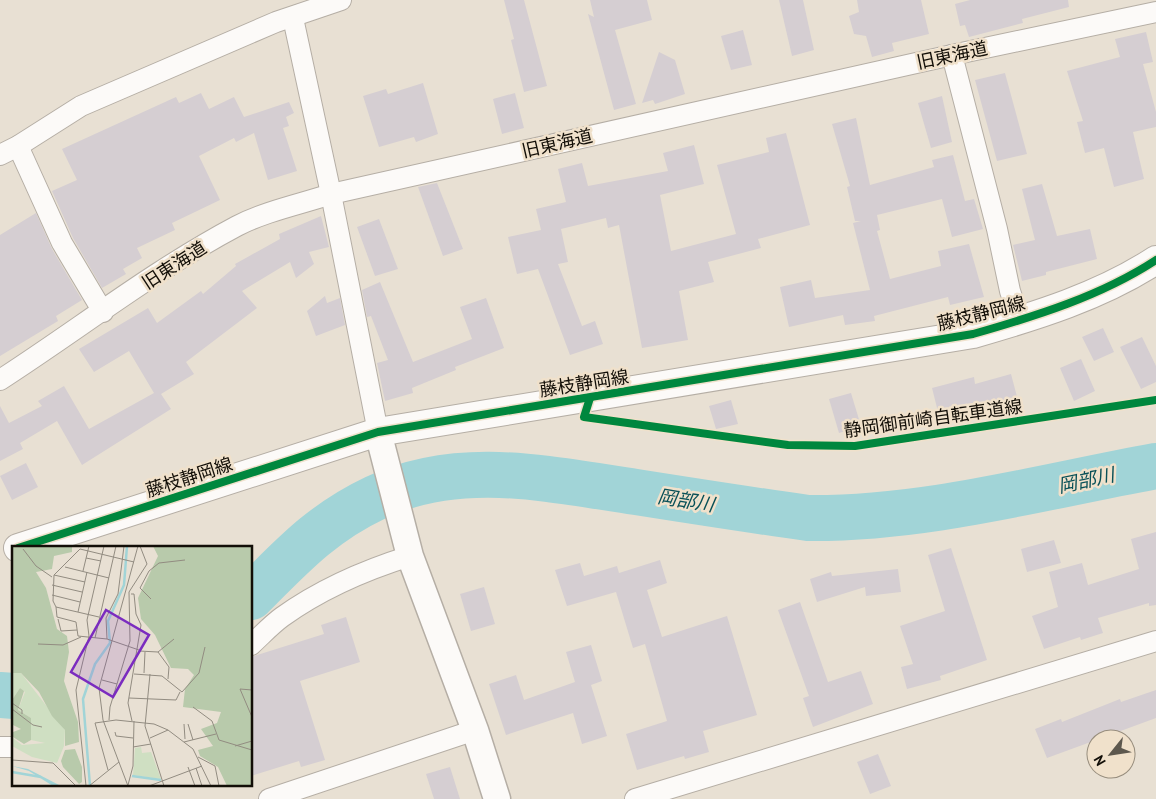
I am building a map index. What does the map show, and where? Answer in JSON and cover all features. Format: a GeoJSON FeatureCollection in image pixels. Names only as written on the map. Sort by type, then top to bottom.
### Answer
{"type":"FeatureCollection","features":[{"type":"Feature","properties":{"kind":"main road","name":"藤枝静岡線"},"geometry":{"type":"LineString","coordinates":[[24,546],[378,432],[974,334],[1069,304],[1156,260]]}},
{"type":"Feature","properties":{"kind":"street"},"geometry":{"type":"LineString","coordinates":[[103,312],[9,150],[81,106],[276,22],[292,18],[316,3],[341,0]]}},
{"type":"Feature","properties":{"kind":"street","name":"旧東海道"},"geometry":{"type":"LineString","coordinates":[[0,380],[103,312],[178,259],[239,225],[331,194],[952,54],[1156,12]]}},
{"type":"Feature","properties":{"kind":"street"},"geometry":{"type":"LineString","coordinates":[[292,18],[331,194],[384,461],[410,556],[475,730],[496,799]]}},
{"type":"Feature","properties":{"kind":"street"},"geometry":{"type":"LineString","coordinates":[[952,54],[997,229],[1010,291],[1020,321]]}},
{"type":"Feature","properties":{"kind":"street"},"geometry":{"type":"LineString","coordinates":[[252,644],[282,617],[338,583],[374,567],[410,556]]}},
{"type":"Feature","properties":{"kind":"street"},"geometry":{"type":"LineString","coordinates":[[635,799],[1156,641]]}},
{"type":"Feature","properties":{"kind":"street"},"geometry":{"type":"LineString","coordinates":[[269,799],[475,730]]}},
{"type":"Feature","properties":{"kind":"building"},"geometry":{"type":"Polygon","coordinates":[[[504,0],[524,0],[547,86],[524,92],[511,40],[514,39],[504,0]]]}},
{"type":"Feature","properties":{"kind":"building"},"geometry":{"type":"Polygon","coordinates":[[[590,0],[647,0],[652,20],[615,30],[636,104],[614,110],[588,14],[594,17],[590,0]]]}},
{"type":"Feature","properties":{"kind":"building"},"geometry":{"type":"Polygon","coordinates":[[[779,0],[803,0],[814,50],[792,56],[779,0]]]}},
{"type":"Feature","properties":{"kind":"building"},"geometry":{"type":"Polygon","coordinates":[[[857,0],[921,0],[929,34],[892,43],[894,51],[872,57],[866,36],[854,34],[849,16],[859,12],[857,0]]]}},
{"type":"Feature","properties":{"kind":"building"},"geometry":{"type":"Polygon","coordinates":[[[970,0],[1068,0],[1069,7],[1022,19],[1023,23],[969,37],[965,25],[960,26],[955,4],[970,0]]]}},
{"type":"Feature","properties":{"kind":"building"},"geometry":{"type":"Polygon","coordinates":[[[743,30],[752,65],[731,70],[721,36],[743,30]]]}},
{"type":"Feature","properties":{"kind":"building"},"geometry":{"type":"Polygon","coordinates":[[[1146,32],[1153,62],[1143,64],[1156,112],[1156,127],[1133,132],[1144,179],[1114,187],[1104,148],[1085,153],[1077,122],[1083,121],[1067,71],[1120,57],[1115,39],[1146,32]]]}},
{"type":"Feature","properties":{"kind":"building"},"geometry":{"type":"Polygon","coordinates":[[[659,52],[675,60],[685,94],[655,104],[653,100],[642,103],[659,52]]]}},
{"type":"Feature","properties":{"kind":"building"},"geometry":{"type":"Polygon","coordinates":[[[1005,73],[1027,154],[997,161],[975,80],[1005,73]]]}},
{"type":"Feature","properties":{"kind":"building"},"geometry":{"type":"Polygon","coordinates":[[[423,83],[438,134],[416,142],[414,137],[379,147],[363,96],[386,89],[388,94],[423,83]]]}},
{"type":"Feature","properties":{"kind":"building"},"geometry":{"type":"Polygon","coordinates":[[[201,93],[209,109],[234,97],[244,117],[289,102],[294,113],[286,117],[289,126],[283,128],[297,171],[268,180],[254,133],[236,142],[234,138],[199,156],[220,200],[172,223],[175,230],[137,248],[142,258],[123,269],[126,274],[102,288],[73,238],[52,191],[77,180],[62,149],[176,97],[179,103],[201,93]]]}},
{"type":"Feature","properties":{"kind":"building"},"geometry":{"type":"Polygon","coordinates":[[[515,93],[524,128],[502,134],[493,99],[515,93]]]}},
{"type":"Feature","properties":{"kind":"building"},"geometry":{"type":"Polygon","coordinates":[[[942,96],[952,142],[931,148],[918,103],[942,96]]]}},
{"type":"Feature","properties":{"kind":"building"},"geometry":{"type":"Polygon","coordinates":[[[856,118],[870,185],[934,167],[932,160],[953,155],[965,201],[974,199],[983,229],[952,237],[942,199],[877,215],[880,230],[877,231],[890,279],[941,266],[938,251],[969,244],[984,297],[950,305],[948,297],[874,316],[875,321],[845,325],[843,315],[789,327],[780,287],[811,280],[815,298],[870,290],[853,223],[861,221],[855,221],[847,187],[850,186],[832,124],[856,118]]]}},
{"type":"Feature","properties":{"kind":"building"},"geometry":{"type":"Polygon","coordinates":[[[786,133],[810,225],[758,239],[761,248],[708,262],[714,282],[679,291],[688,340],[642,348],[619,225],[608,228],[606,218],[561,229],[568,262],[558,264],[582,326],[595,321],[603,344],[570,355],[538,269],[517,274],[508,237],[541,230],[536,209],[566,202],[558,169],[582,163],[588,186],[668,171],[663,153],[694,145],[704,184],[660,195],[671,251],[736,234],[717,165],[769,152],[766,138],[786,133]]]}},
{"type":"Feature","properties":{"kind":"building"},"geometry":{"type":"Polygon","coordinates":[[[437,183],[463,249],[443,256],[418,187],[437,183]]]}},
{"type":"Feature","properties":{"kind":"building"},"geometry":{"type":"Polygon","coordinates":[[[1042,184],[1057,236],[1090,229],[1097,259],[1046,272],[1046,275],[1022,281],[1013,245],[1035,240],[1022,189],[1042,184]]]}},
{"type":"Feature","properties":{"kind":"building"},"geometry":{"type":"Polygon","coordinates":[[[36,213],[52,249],[82,300],[56,316],[58,321],[0,356],[0,235],[36,213]]]}},
{"type":"Feature","properties":{"kind":"building"},"geometry":{"type":"Polygon","coordinates":[[[321,216],[329,247],[309,252],[314,264],[296,278],[290,262],[242,291],[257,308],[186,362],[194,374],[161,394],[171,409],[82,465],[57,421],[20,443],[23,449],[0,461],[0,406],[9,423],[42,406],[38,401],[64,386],[89,429],[154,393],[129,351],[94,372],[79,349],[148,308],[157,323],[201,291],[203,294],[236,266],[235,264],[280,239],[279,234],[321,216]]]}},
{"type":"Feature","properties":{"kind":"building"},"geometry":{"type":"Polygon","coordinates":[[[379,219],[398,269],[375,276],[357,227],[379,219]]]}},
{"type":"Feature","properties":{"kind":"building"},"geometry":{"type":"Polygon","coordinates":[[[380,282],[413,362],[472,339],[460,307],[486,298],[504,348],[455,367],[456,370],[412,388],[413,393],[385,401],[377,363],[388,360],[371,316],[367,317],[362,290],[380,282]]]}},
{"type":"Feature","properties":{"kind":"building"},"geometry":{"type":"Polygon","coordinates":[[[325,296],[327,303],[340,298],[345,325],[316,336],[307,311],[325,296]]]}},
{"type":"Feature","properties":{"kind":"building"},"geometry":{"type":"Polygon","coordinates":[[[1103,328],[1114,352],[1094,361],[1082,337],[1103,328]]]}},
{"type":"Feature","properties":{"kind":"building"},"geometry":{"type":"Polygon","coordinates":[[[1142,337],[1156,366],[1156,382],[1141,389],[1120,347],[1142,337]]]}},
{"type":"Feature","properties":{"kind":"building"},"geometry":{"type":"Polygon","coordinates":[[[1081,359],[1095,391],[1074,401],[1060,368],[1081,359]]]}},
{"type":"Feature","properties":{"kind":"building"},"geometry":{"type":"Polygon","coordinates":[[[1011,374],[1020,408],[998,414],[996,406],[940,420],[932,388],[974,377],[975,384],[1011,374]]]}},
{"type":"Feature","properties":{"kind":"building"},"geometry":{"type":"Polygon","coordinates":[[[851,393],[861,426],[839,433],[829,399],[851,393]]]}},
{"type":"Feature","properties":{"kind":"building"},"geometry":{"type":"Polygon","coordinates":[[[731,400],[738,424],[716,429],[709,406],[731,400]]]}},
{"type":"Feature","properties":{"kind":"building"},"geometry":{"type":"Polygon","coordinates":[[[26,463],[38,487],[12,500],[0,476],[26,463]]]}},
{"type":"Feature","properties":{"kind":"building"},"geometry":{"type":"Polygon","coordinates":[[[1156,532],[1156,605],[1149,606],[1149,603],[1098,618],[1103,633],[1081,640],[1080,637],[1044,649],[1032,616],[1058,607],[1049,572],[1082,563],[1088,585],[1139,569],[1131,539],[1156,532]]]}},
{"type":"Feature","properties":{"kind":"building"},"geometry":{"type":"Polygon","coordinates":[[[1054,540],[1061,563],[1027,572],[1021,549],[1054,540]]]}},
{"type":"Feature","properties":{"kind":"building"},"geometry":{"type":"Polygon","coordinates":[[[951,548],[987,660],[940,676],[941,680],[907,689],[901,667],[913,664],[900,626],[945,611],[928,555],[951,548]]]}},
{"type":"Feature","properties":{"kind":"building"},"geometry":{"type":"Polygon","coordinates":[[[660,560],[667,583],[647,590],[662,637],[727,616],[757,715],[703,731],[709,752],[685,759],[684,756],[637,770],[626,734],[667,721],[645,644],[633,648],[616,592],[567,606],[555,570],[580,563],[584,576],[617,566],[619,573],[660,560]]]}},
{"type":"Feature","properties":{"kind":"building"},"geometry":{"type":"Polygon","coordinates":[[[898,569],[901,592],[866,596],[865,587],[817,602],[810,579],[831,572],[832,576],[898,569]]]}},
{"type":"Feature","properties":{"kind":"building"},"geometry":{"type":"Polygon","coordinates":[[[484,587],[495,624],[471,631],[460,594],[484,587]]]}},
{"type":"Feature","properties":{"kind":"building"},"geometry":{"type":"Polygon","coordinates":[[[800,602],[828,682],[861,671],[873,704],[813,727],[803,698],[809,696],[778,610],[800,602]]]}},
{"type":"Feature","properties":{"kind":"building"},"geometry":{"type":"Polygon","coordinates":[[[346,617],[360,662],[300,681],[325,760],[301,767],[299,761],[252,776],[252,657],[324,634],[321,625],[346,617]]]}},
{"type":"Feature","properties":{"kind":"building"},"geometry":{"type":"Polygon","coordinates":[[[591,645],[602,681],[591,685],[607,736],[582,744],[573,713],[506,735],[489,684],[516,675],[524,700],[575,682],[566,652],[591,645]]]}},
{"type":"Feature","properties":{"kind":"building"},"geometry":{"type":"Polygon","coordinates":[[[1156,690],[1156,718],[1126,729],[1086,729],[1086,744],[1047,758],[1035,729],[1061,719],[1062,722],[1120,699],[1121,702],[1156,690]]]}},
{"type":"Feature","properties":{"kind":"building"},"geometry":{"type":"Polygon","coordinates":[[[878,754],[891,786],[870,794],[857,762],[878,754]]]}},
{"type":"Feature","properties":{"kind":"building"},"geometry":{"type":"Polygon","coordinates":[[[450,767],[460,799],[434,799],[426,774],[450,767]]]}},
{"type":"Feature","properties":{"kind":"waterway","name":"岡部川"},"geometry":{"type":"LineString","coordinates":[[252,596],[308,542],[339,518],[375,498],[407,486],[439,478],[471,475],[537,478],[808,518],[852,517],[940,508],[1156,466]]}},
{"type":"Feature","properties":{"kind":"waterway","name":"岡部川"},"geometry":{"type":"LineString","coordinates":[[0,695],[12,696]]}},
{"type":"Feature","properties":{"kind":"cycle path"},"geometry":{"type":"LineString","coordinates":[[24,546],[378,432],[973,334],[1067,304],[1113,284],[1156,260]]}},
{"type":"Feature","properties":{"kind":"cycle path","name":"静岡御前崎自転車道線"},"geometry":{"type":"LineString","coordinates":[[590,398],[584,417],[788,445],[855,446],[1156,400]]}}]}
